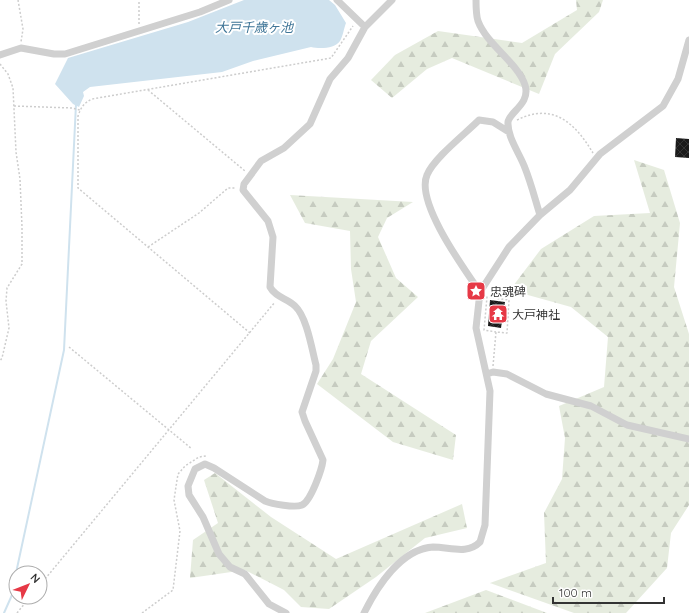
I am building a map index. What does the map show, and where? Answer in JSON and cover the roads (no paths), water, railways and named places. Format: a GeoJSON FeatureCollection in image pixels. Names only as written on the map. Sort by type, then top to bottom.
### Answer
{"type":"FeatureCollection","features":[{"type":"Feature","properties":{"kind":"street"},"geometry":{"type":"LineString","coordinates":[[0,55],[21,48],[54,54],[66,54],[200,12],[229,0]]}},
{"type":"Feature","properties":{"kind":"street"},"geometry":{"type":"LineString","coordinates":[[337,0],[356,21],[365,27]]}},
{"type":"Feature","properties":{"kind":"street"},"geometry":{"type":"LineString","coordinates":[[286,613],[269,604],[245,574],[230,567],[219,554],[203,516],[189,495],[188,486],[195,469],[205,464],[214,468],[271,504],[300,505],[305,503],[318,478],[323,460],[302,412],[316,371],[316,366],[301,316],[295,306],[279,296],[270,287],[274,248],[273,237],[268,221],[243,190],[244,184],[249,175],[260,161],[284,148],[310,124],[330,79],[348,58],[365,27],[392,0]]}},
{"type":"Feature","properties":{"kind":"street"},"geometry":{"type":"LineString","coordinates":[[476,0],[477,17],[483,31],[521,76],[525,86],[524,100],[520,107],[508,119],[508,124],[509,132],[525,168],[540,215]]}},
{"type":"Feature","properties":{"kind":"street"},"geometry":{"type":"LineString","coordinates":[[364,613],[385,576],[415,552],[421,549],[434,547],[468,550],[480,542],[485,524],[490,373],[476,328],[480,292],[509,247],[540,215],[570,190],[596,158],[663,106],[678,79],[689,40]]}},
{"type":"Feature","properties":{"kind":"street"},"geometry":{"type":"LineString","coordinates":[[480,292],[458,260],[437,222],[427,200],[425,187],[426,176],[433,165],[480,120],[493,122],[509,132]]}},
{"type":"Feature","properties":{"kind":"street"},"geometry":{"type":"LineString","coordinates":[[490,373],[507,374],[546,394],[591,406],[627,425],[689,440]]}},
{"type":"Feature","properties":{"kind":"water","name":"大戸千歳ヶ池"},"geometry":{"type":"Polygon","coordinates":[[[244,0],[329,0],[335,5],[346,23],[342,37],[338,44],[331,47],[311,47],[253,61],[222,72],[90,87],[83,92],[84,96],[79,107],[73,104],[55,84],[68,58],[188,22],[244,0]]]}},
{"type":"Feature","properties":{"kind":"waterway"},"geometry":{"type":"LineString","coordinates":[[18,565],[64,350],[76,104]]}},
{"type":"Feature","properties":{"kind":"waterway"},"geometry":{"type":"LineString","coordinates":[[4,613],[8,604]]}},
{"type":"Feature","properties":{"kind":"place","name":"忠魂碑"},"geometry":{"type":"Point","coordinates":[476,291]}},
{"type":"Feature","properties":{"kind":"place","name":"大戸神社"},"geometry":{"type":"Point","coordinates":[498,314]}}]}
